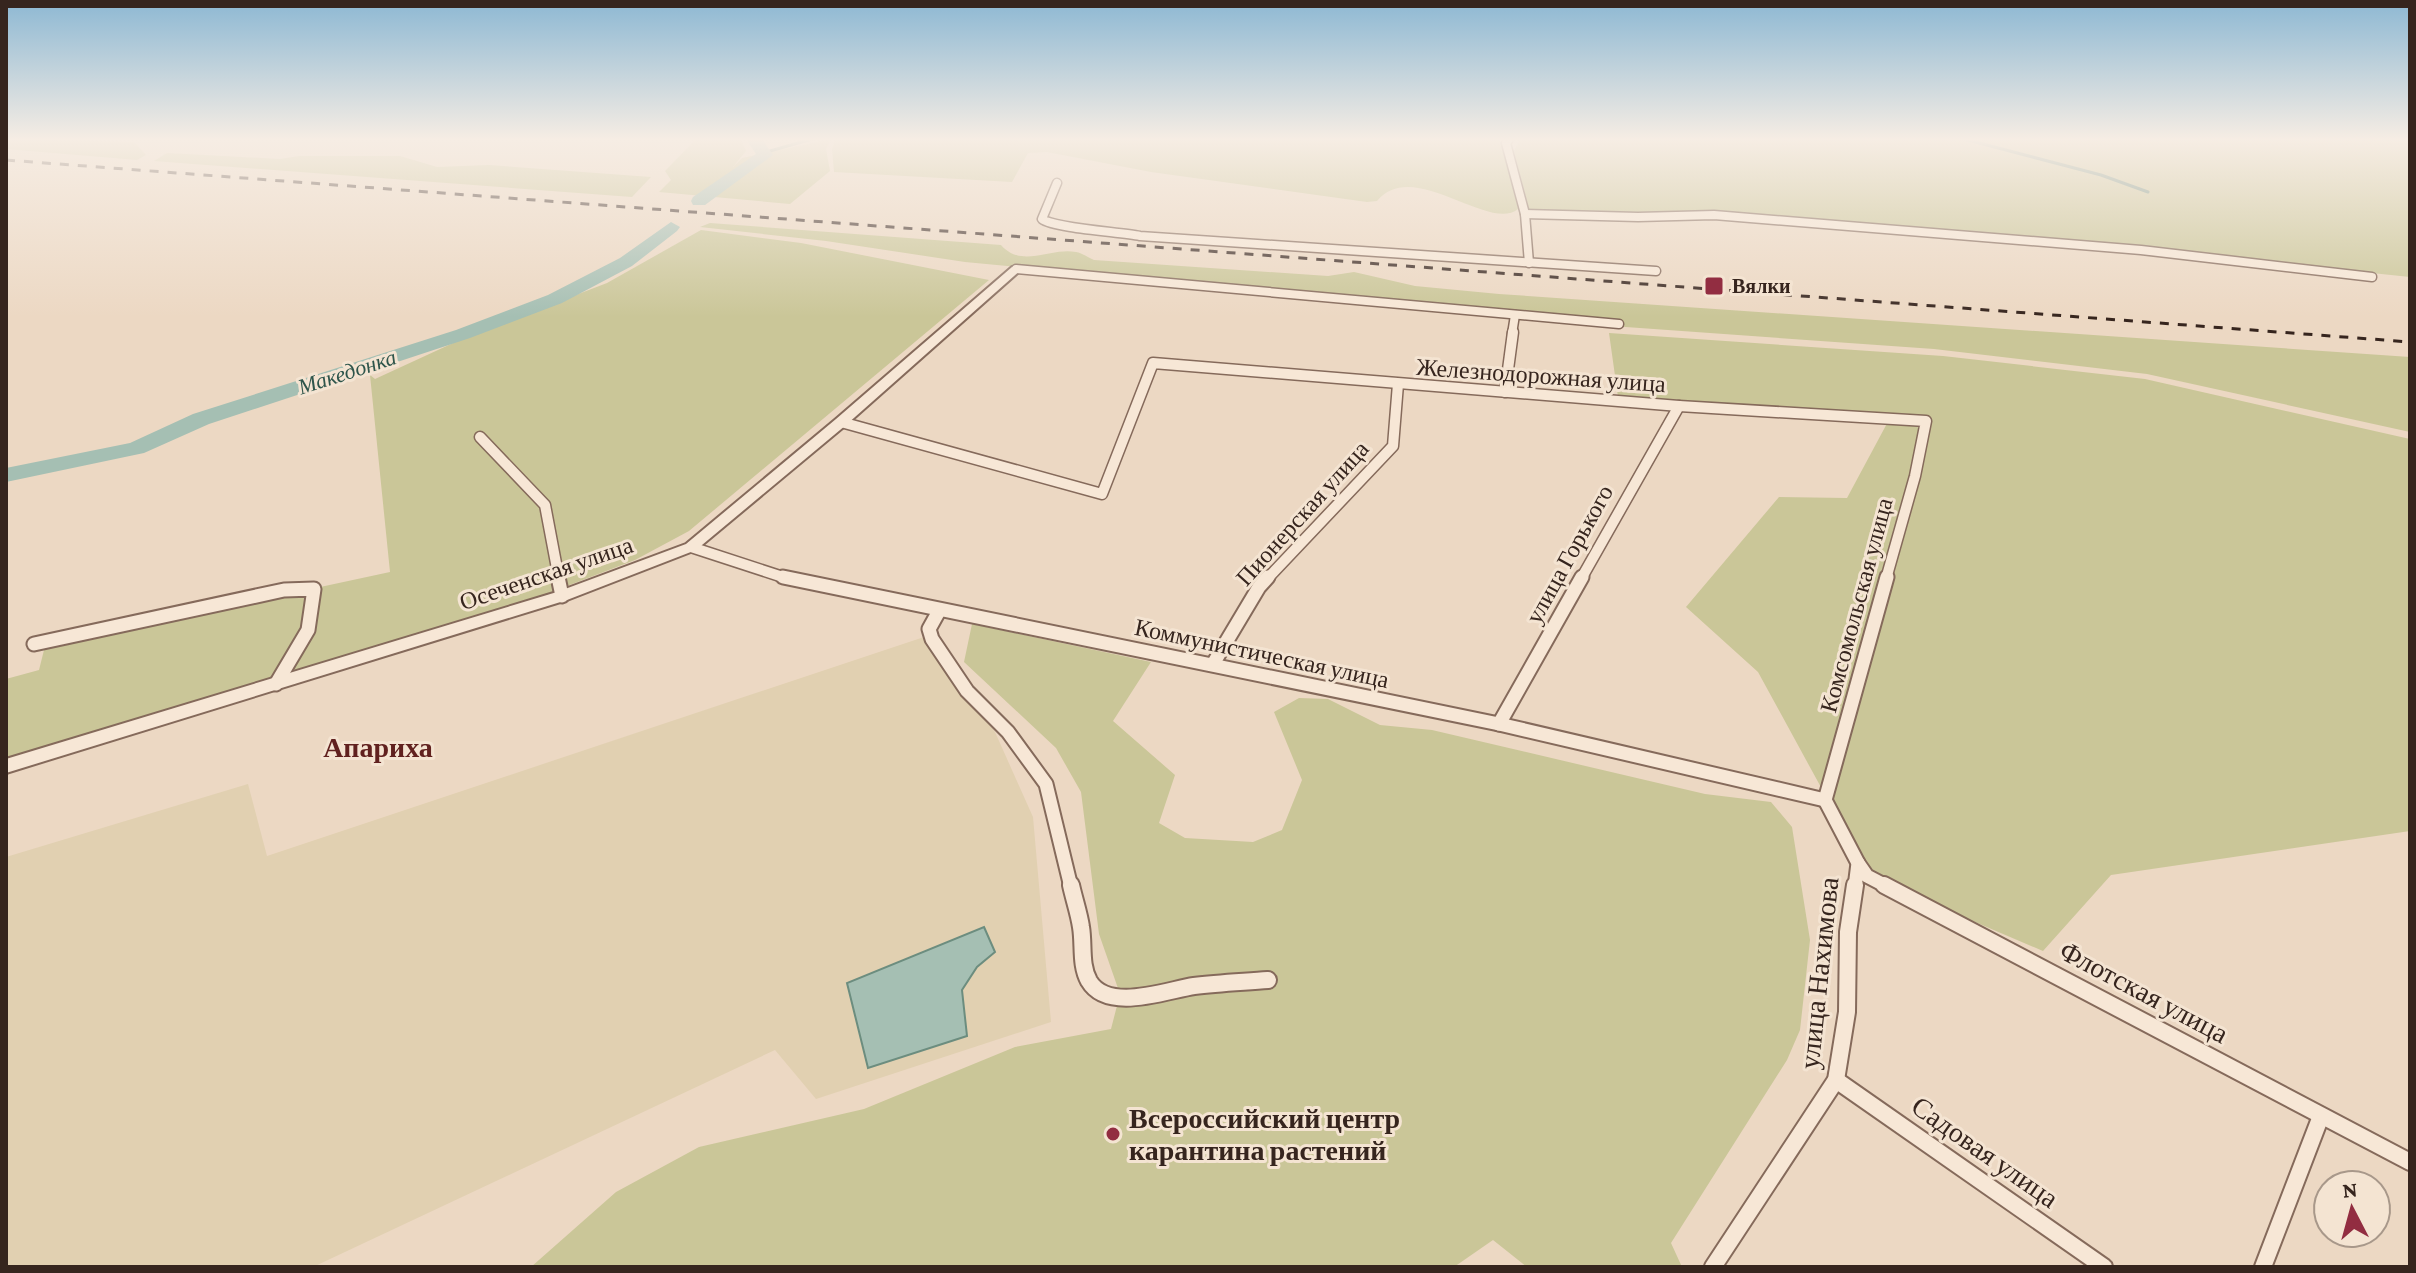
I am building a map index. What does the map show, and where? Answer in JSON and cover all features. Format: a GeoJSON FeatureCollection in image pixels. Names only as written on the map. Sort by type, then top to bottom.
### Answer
{"type":"FeatureCollection","features":[{"type":"Feature","properties":{"kind":"street"},"geometry":{"type":"LineString","coordinates":[[1051,198],[1042,219],[1050,225],[1105,229],[1140,236],[1656,271]]}},
{"type":"Feature","properties":{"kind":"street"},"geometry":{"type":"LineString","coordinates":[[1521,198],[1529,263]]}},
{"type":"Feature","properties":{"kind":"street"},"geometry":{"type":"LineString","coordinates":[[1525,214],[1638,217],[1714,215],[2141,250],[2372,277]]}},
{"type":"Feature","properties":{"kind":"street"},"geometry":{"type":"LineString","coordinates":[[1016,269],[1619,324]]}},
{"type":"Feature","properties":{"kind":"street","name":"Осеченская улица"},"geometry":{"type":"LineString","coordinates":[[6,766],[562,596],[691,547],[841,422],[1016,269]]}},
{"type":"Feature","properties":{"kind":"street"},"geometry":{"type":"LineString","coordinates":[[1505,392],[1515,315]]}},
{"type":"Feature","properties":{"kind":"street","name":"Железнодорожная улица"},"geometry":{"type":"LineString","coordinates":[[841,422],[1102,494],[1153,363],[1679,406],[1926,421]]}},
{"type":"Feature","properties":{"kind":"street","name":"Пионерская улица"},"geometry":{"type":"LineString","coordinates":[[1213,664],[1259,587],[1393,446],[1398,384]]}},
{"type":"Feature","properties":{"kind":"street","name":"улица Горького"},"geometry":{"type":"LineString","coordinates":[[1499,724],[1679,406]]}},
{"type":"Feature","properties":{"kind":"street","name":"Комсомольская улица"},"geometry":{"type":"LineString","coordinates":[[1825,800],[1915,476],[1926,421]]}},
{"type":"Feature","properties":{"kind":"street"},"geometry":{"type":"LineString","coordinates":[[480,437],[545,505],[562,596]]}},
{"type":"Feature","properties":{"kind":"street","name":"Коммунистическая улица"},"geometry":{"type":"LineString","coordinates":[[691,547],[795,581],[1499,724],[1825,800]]}},
{"type":"Feature","properties":{"kind":"street"},"geometry":{"type":"LineString","coordinates":[[34,644],[284,590],[314,589],[308,630],[276,684]]}},
{"type":"Feature","properties":{"kind":"street"},"geometry":{"type":"LineString","coordinates":[[939,611],[929,629],[932,639],[967,691],[1008,732],[1046,784],[1081,926],[1084,967],[1090,983],[1100,992],[1124,998],[1193,986],[1268,980]]}},
{"type":"Feature","properties":{"kind":"street","name":"улица Нахимова"},"geometry":{"type":"LineString","coordinates":[[1713,1267],[1836,1080],[1847,1012],[1848,932],[1858,863],[1825,800]]}},
{"type":"Feature","properties":{"kind":"street","name":"Флотская улица"},"geometry":{"type":"LineString","coordinates":[[1858,863],[1867,876],[2410,1162]]}},
{"type":"Feature","properties":{"kind":"street","name":"Садовая улица"},"geometry":{"type":"LineString","coordinates":[[1836,1080],[2104,1267]]}},
{"type":"Feature","properties":{"kind":"street"},"geometry":{"type":"LineString","coordinates":[[2263,1267],[2321,1116]]}},
{"type":"Feature","properties":{"kind":"shaded area"},"geometry":{"type":"Polygon","coordinates":[[[729,198],[797,198],[790,204],[729,198]]]}},
{"type":"Feature","properties":{"kind":"shaded area"},"geometry":{"type":"Polygon","coordinates":[[[1341,198],[1381,198],[1367,202],[1341,198]]]}},
{"type":"Feature","properties":{"kind":"shaded area"},"geometry":{"type":"Polygon","coordinates":[[[1451,198],[1515,198],[1518,209],[1505,214],[1489,212],[1451,198]]]}},
{"type":"Feature","properties":{"kind":"shaded area"},"geometry":{"type":"Polygon","coordinates":[[[1526,198],[2410,198],[2410,277],[2131,245],[1711,212],[1636,215],[1529,209],[1526,198]]]}},
{"type":"Feature","properties":{"kind":"shaded area"},"geometry":{"type":"Polygon","coordinates":[[[710,223],[1001,245],[1018,256],[1066,251],[1094,260],[1328,276],[1354,272],[1415,286],[1499,294],[2410,357],[2410,432],[2147,374],[1934,349],[1512,319],[965,262],[826,241],[700,227],[710,223]]]}},
{"type":"Feature","properties":{"kind":"shaded area"},"geometry":{"type":"Polygon","coordinates":[[[701,230],[801,243],[989,280],[689,531],[635,560],[546,594],[6,761],[6,679],[39,670],[45,646],[390,572],[370,375],[375,379],[464,338],[607,283],[701,230]]]}},
{"type":"Feature","properties":{"kind":"shaded area"},"geometry":{"type":"Polygon","coordinates":[[[1609,333],[1943,356],[2145,379],[2410,439],[2410,831],[2111,875],[2043,951],[1870,877],[1758,672],[1686,607],[1779,497],[1847,498],[1891,416],[1618,397],[1609,333]]]}},
{"type":"Feature","properties":{"kind":"shaded area"},"geometry":{"type":"Polygon","coordinates":[[[972,624],[1151,662],[1113,721],[1175,775],[1159,823],[1185,838],[1253,842],[1282,830],[1302,780],[1274,712],[1299,698],[1328,699],[1380,725],[1432,730],[1705,794],[1771,802],[1792,827],[1810,940],[1800,1030],[1787,1060],[1671,1243],[1682,1267],[1527,1267],[1493,1240],[1454,1267],[531,1267],[616,1192],[699,1147],[864,1109],[1015,1047],[1111,1029],[1120,994],[1099,934],[1081,792],[1056,748],[964,662],[972,624]]]}},
{"type":"Feature","properties":{"kind":"shaded area"},"geometry":{"type":"Polygon","coordinates":[[[924,637],[995,732],[1033,817],[1051,1022],[816,1099],[775,1050],[313,1267],[6,1267],[6,857],[248,784],[267,856],[924,637]]]}},
{"type":"Feature","properties":{"kind":"shaded area"},"geometry":{"type":"Polygon","coordinates":[[[984,927],[995,952],[977,967],[962,990],[967,1036],[868,1068],[847,983],[984,927]]]}},
{"type":"Feature","properties":{"kind":"waterway","name":"Македонка"},"geometry":{"type":"LineString","coordinates":[[699,201],[703,198]]}},
{"type":"Feature","properties":{"kind":"waterway","name":"Македонка"},"geometry":{"type":"LineString","coordinates":[[6,475],[136,448],[201,419],[463,334],[555,299],[626,262],[671,227]]}},
{"type":"Feature","properties":{"kind":"railway"},"geometry":{"type":"LineString","coordinates":[[513,198],[2410,342]]}},
{"type":"Feature","properties":{"kind":"place","name":"Вялки"},"geometry":{"type":"Point","coordinates":[1714,286]}},
{"type":"Feature","properties":{"kind":"place","name":"Всероссийский центр карантина растений"},"geometry":{"type":"Point","coordinates":[1113,1134]}},
{"type":"Feature","properties":{"kind":"district","name":"Апариха"},"geometry":{"type":"Point","coordinates":[378,747]}}]}
